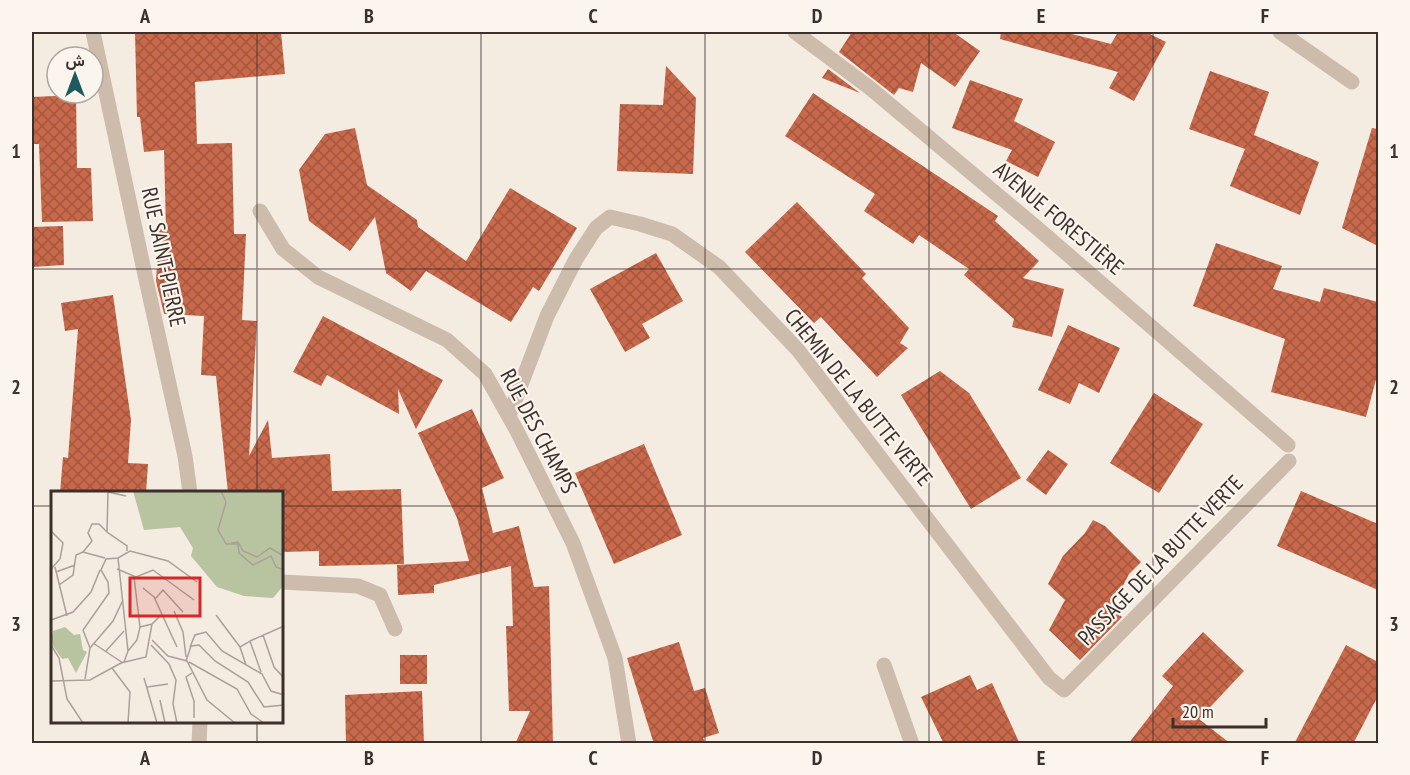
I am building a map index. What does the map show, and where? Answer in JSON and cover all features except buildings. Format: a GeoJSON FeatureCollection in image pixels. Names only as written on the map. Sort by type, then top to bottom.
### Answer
{"type":"FeatureCollection","features":[{"type":"Feature","properties":{"kind":"street","name":"RUE SAINT-PIERRE"},"geometry":{"type":"LineString","coordinates":[[93,32],[185,456],[190,491]]}},
{"type":"Feature","properties":{"kind":"street","name":"AVENUE FORESTIÈRE"},"geometry":{"type":"LineString","coordinates":[[795,32],[870,88],[1036,227],[1288,453]]}},
{"type":"Feature","properties":{"kind":"street"},"geometry":{"type":"LineString","coordinates":[[1280,32],[1352,82]]}},
{"type":"Feature","properties":{"kind":"street","name":"RUE DES CHAMPS"},"geometry":{"type":"LineString","coordinates":[[260,211],[283,249],[318,277],[447,340],[485,374],[509,416],[573,543],[615,658],[629,744]]}},
{"type":"Feature","properties":{"kind":"street","name":"CHEMIN DE LA BUTTE VERTE"},"geometry":{"type":"LineString","coordinates":[[509,416],[547,316],[576,259],[596,228],[610,217],[672,234],[719,267],[798,350],[1049,678],[1064,690]]}},
{"type":"Feature","properties":{"kind":"street","name":"PASSAGE DE LA BUTTE VERTE"},"geometry":{"type":"LineString","coordinates":[[1064,690],[1288,453]]}},
{"type":"Feature","properties":{"kind":"street"},"geometry":{"type":"LineString","coordinates":[[284,582],[358,586],[380,595],[395,629]]}},
{"type":"Feature","properties":{"kind":"street"},"geometry":{"type":"LineString","coordinates":[[884,665],[912,744]]}},
{"type":"Feature","properties":{"kind":"street"},"geometry":{"type":"LineString","coordinates":[[199,744],[200,724]]}}]}
